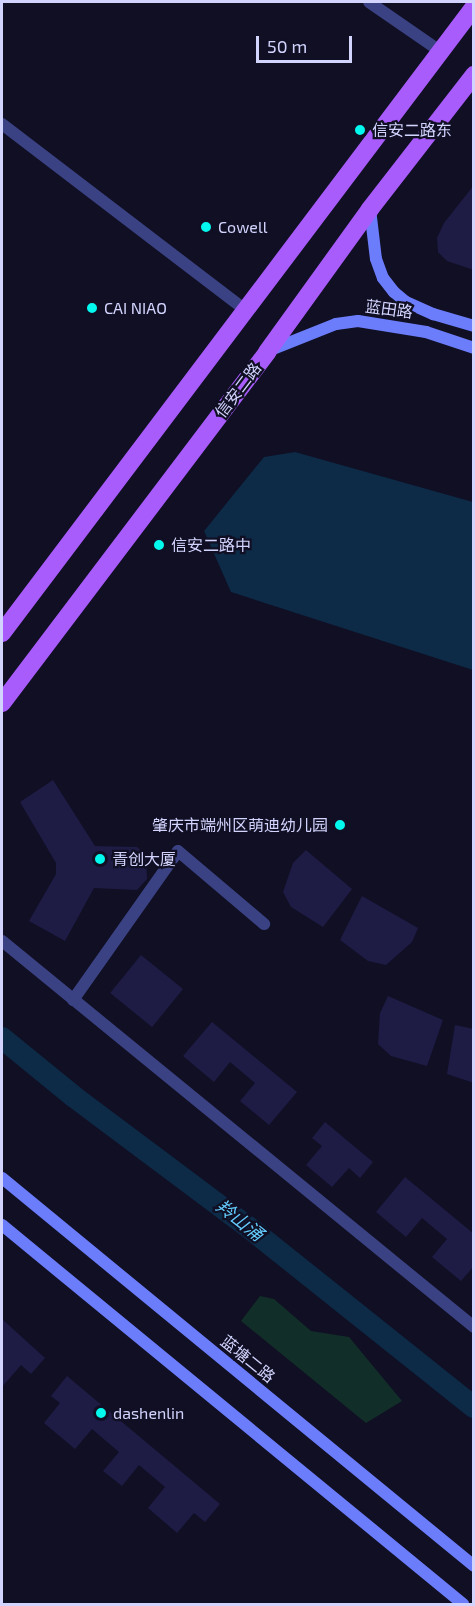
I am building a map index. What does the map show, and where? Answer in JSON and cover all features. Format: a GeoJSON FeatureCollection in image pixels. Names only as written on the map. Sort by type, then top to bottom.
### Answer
{"type":"FeatureCollection","features":[{"type":"Feature","properties":{"kind":"main road"},"geometry":{"type":"LineString","coordinates":[[2,633],[474,7]]}},
{"type":"Feature","properties":{"kind":"main road","name":"信安二路"},"geometry":{"type":"LineString","coordinates":[[2,703],[267,352],[370,209],[474,75]]}},
{"type":"Feature","properties":{"kind":"main road","name":"蓝田路"},"geometry":{"type":"LineString","coordinates":[[370,209],[376,259],[383,278],[394,292],[406,302],[433,314],[474,326]]}},
{"type":"Feature","properties":{"kind":"main road","name":"蓝田路"},"geometry":{"type":"LineString","coordinates":[[267,352],[336,324],[358,321],[426,332],[474,348]]}},
{"type":"Feature","properties":{"kind":"main road","name":"蓝塘二路"},"geometry":{"type":"LineString","coordinates":[[2,1178],[474,1566]]}},
{"type":"Feature","properties":{"kind":"main road"},"geometry":{"type":"LineString","coordinates":[[2,1225],[463,1605]]}},
{"type":"Feature","properties":{"kind":"main road"},"geometry":{"type":"LineString","coordinates":[[453,1549],[474,1556]]}},
{"type":"Feature","properties":{"kind":"street"},"geometry":{"type":"LineString","coordinates":[[369,2],[440,51]]}},
{"type":"Feature","properties":{"kind":"street"},"geometry":{"type":"LineString","coordinates":[[2,124],[245,310]]}},
{"type":"Feature","properties":{"kind":"street"},"geometry":{"type":"LineString","coordinates":[[74,1000],[178,851],[264,924]]}},
{"type":"Feature","properties":{"kind":"street"},"geometry":{"type":"LineString","coordinates":[[2,941],[474,1327]]}},
{"type":"Feature","properties":{"kind":"green space"},"geometry":{"type":"Polygon","coordinates":[[[260,1296],[274,1299],[311,1331],[349,1337],[402,1401],[366,1423],[241,1321],[260,1296]]]}},
{"type":"Feature","properties":{"kind":"water"},"geometry":{"type":"Polygon","coordinates":[[[295,452],[473,502],[473,670],[231,592],[204,531],[264,457],[295,452]]]}},
{"type":"Feature","properties":{"kind":"building"},"geometry":{"type":"Polygon","coordinates":[[[474,185],[474,270],[447,261],[438,252],[437,238],[444,223],[474,185]]]}},
{"type":"Feature","properties":{"kind":"building","name":"青创大厦"},"geometry":{"type":"Polygon","coordinates":[[[53,780],[95,846],[137,847],[146,855],[147,879],[137,890],[94,888],[65,941],[29,921],[56,874],[56,863],[20,802],[53,780]]]}},
{"type":"Feature","properties":{"kind":"building"},"geometry":{"type":"Polygon","coordinates":[[[306,850],[352,889],[323,927],[291,907],[283,892],[293,863],[306,850]]]}},
{"type":"Feature","properties":{"kind":"building"},"geometry":{"type":"Polygon","coordinates":[[[362,896],[418,928],[412,942],[386,965],[368,961],[340,940],[362,896]]]}},
{"type":"Feature","properties":{"kind":"building"},"geometry":{"type":"Polygon","coordinates":[[[141,955],[183,989],[152,1027],[110,993],[141,955]]]}},
{"type":"Feature","properties":{"kind":"building"},"geometry":{"type":"Polygon","coordinates":[[[388,996],[443,1020],[427,1066],[391,1056],[378,1044],[380,1013],[388,996]]]}},
{"type":"Feature","properties":{"kind":"building"},"geometry":{"type":"Polygon","coordinates":[[[212,1022],[297,1092],[269,1125],[240,1101],[255,1083],[230,1062],[214,1082],[183,1056],[212,1022]]]}},
{"type":"Feature","properties":{"kind":"building"},"geometry":{"type":"Polygon","coordinates":[[[455,1025],[474,1029],[474,1083],[447,1074],[455,1025]]]}},
{"type":"Feature","properties":{"kind":"building"},"geometry":{"type":"Polygon","coordinates":[[[325,1122],[373,1162],[360,1178],[349,1168],[332,1187],[306,1165],[322,1146],[312,1138],[325,1122]]]}},
{"type":"Feature","properties":{"kind":"building"},"geometry":{"type":"Polygon","coordinates":[[[405,1177],[474,1234],[474,1266],[461,1281],[432,1257],[447,1239],[422,1218],[406,1237],[376,1212],[405,1177]]]}},
{"type":"Feature","properties":{"kind":"building"},"geometry":{"type":"Polygon","coordinates":[[[2,1319],[45,1358],[31,1374],[21,1365],[2,1387],[2,1319]]]}},
{"type":"Feature","properties":{"kind":"building"},"geometry":{"type":"Polygon","coordinates":[[[67,1376],[220,1504],[205,1522],[194,1513],[177,1533],[148,1508],[165,1487],[139,1465],[122,1486],[103,1471],[119,1452],[92,1429],[75,1449],[44,1423],[60,1403],[51,1396],[67,1376]]]}},
{"type":"Feature","properties":{"kind":"waterway","name":"羚山涌"},"geometry":{"type":"LineString","coordinates":[[2,1038],[73,1096],[252,1230],[474,1407]]}},
{"type":"Feature","properties":{"kind":"place","name":"信安二路东"},"geometry":{"type":"Point","coordinates":[360,130]}},
{"type":"Feature","properties":{"kind":"place","name":"Cowell"},"geometry":{"type":"Point","coordinates":[206,227]}},
{"type":"Feature","properties":{"kind":"place","name":"CAI NIAO"},"geometry":{"type":"Point","coordinates":[92,308]}},
{"type":"Feature","properties":{"kind":"place","name":"信安二路中"},"geometry":{"type":"Point","coordinates":[159,545]}},
{"type":"Feature","properties":{"kind":"place","name":"肇庆市端州区萌迪幼儿园"},"geometry":{"type":"Point","coordinates":[340,825]}},
{"type":"Feature","properties":{"kind":"place","name":"青创大厦"},"geometry":{"type":"Point","coordinates":[100,859]}},
{"type":"Feature","properties":{"kind":"place","name":"dashenlin"},"geometry":{"type":"Point","coordinates":[101,1413]}}]}
